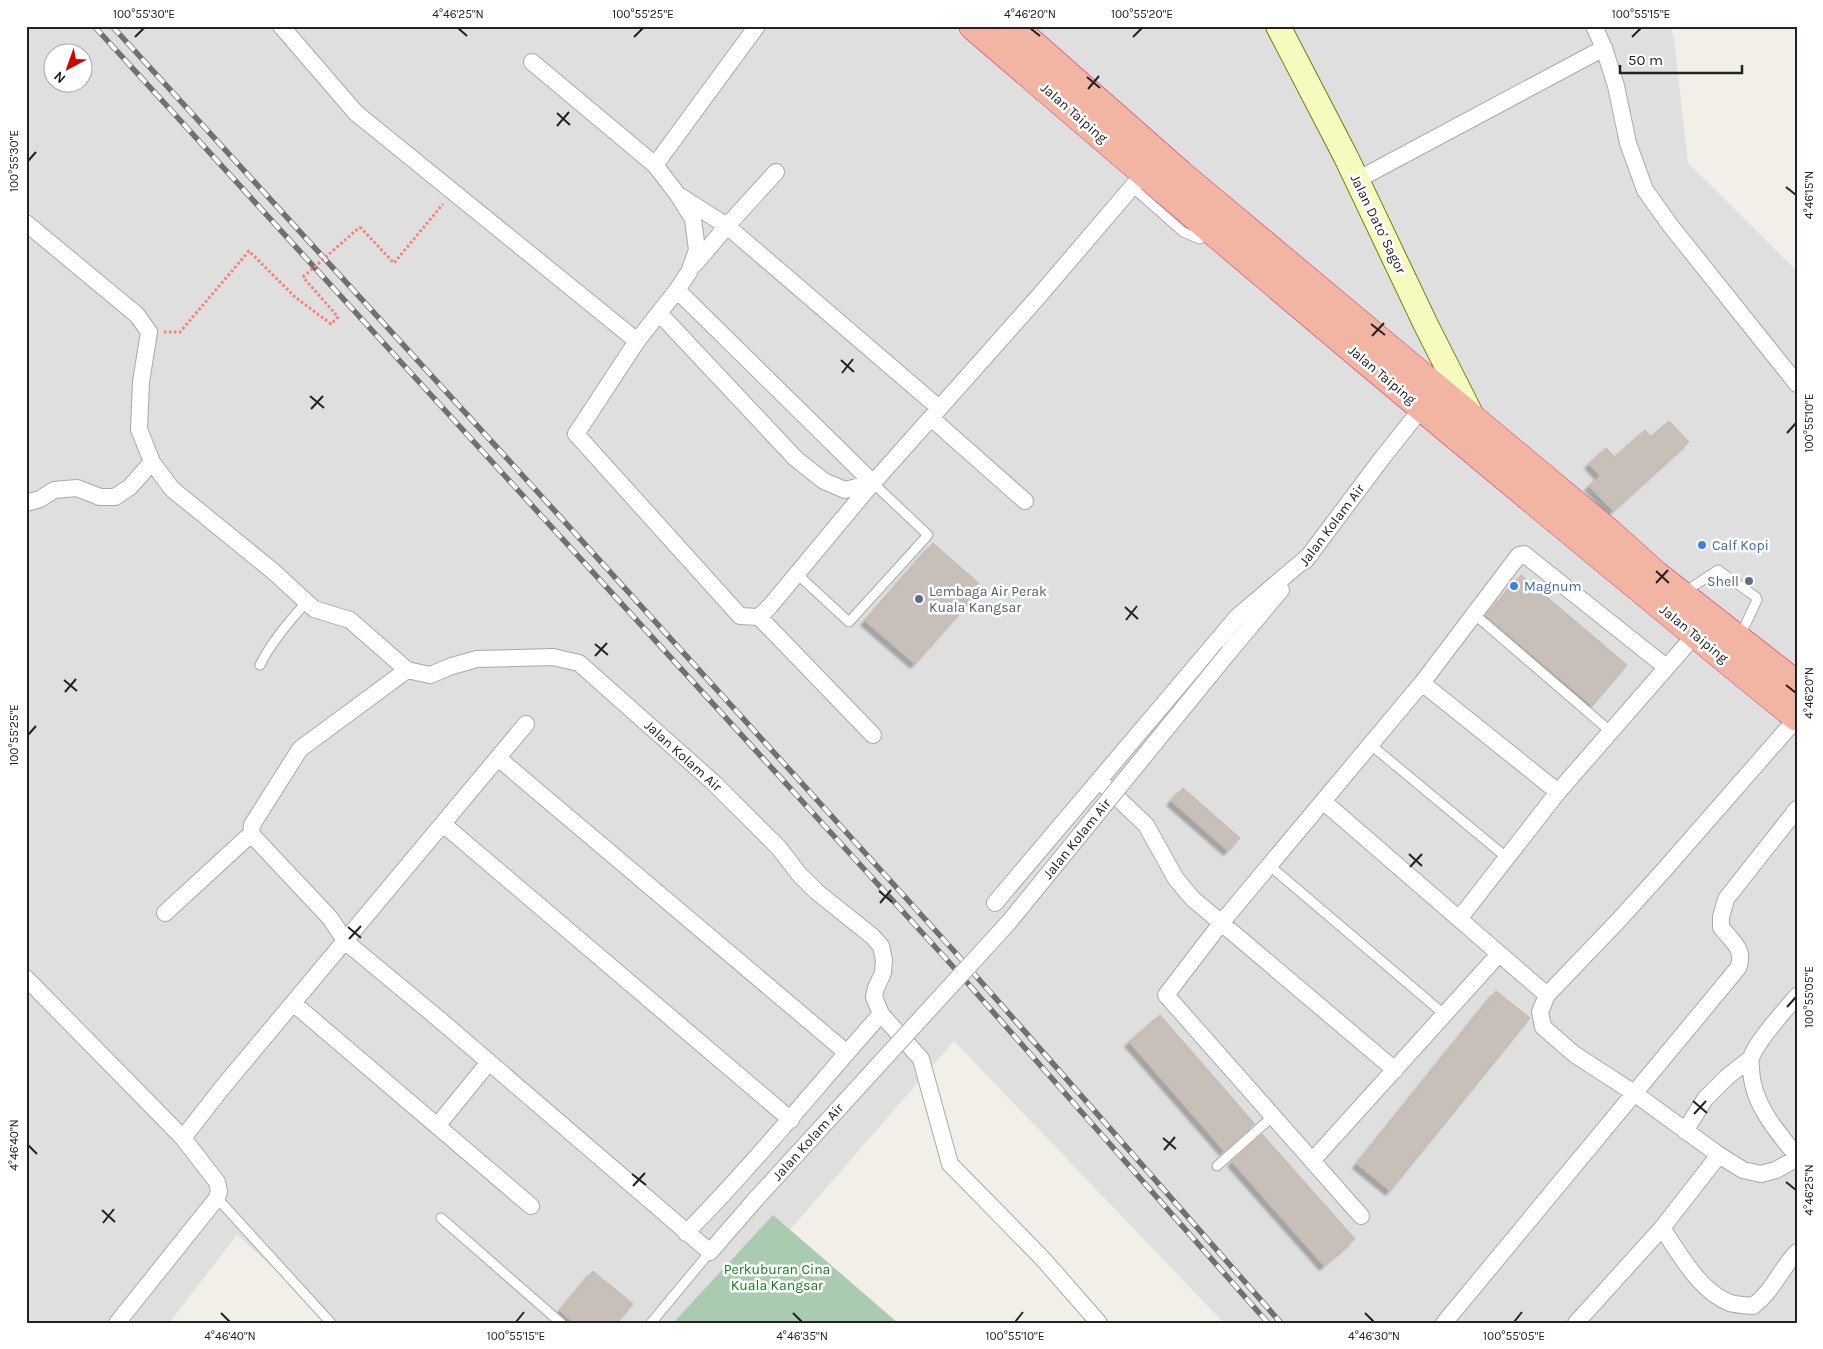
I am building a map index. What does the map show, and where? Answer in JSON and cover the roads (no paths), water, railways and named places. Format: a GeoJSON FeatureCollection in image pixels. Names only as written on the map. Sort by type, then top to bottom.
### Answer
{"type":"FeatureCollection","features":[{"type":"Feature","properties":{"kind":"highway","name":"Jalan Taiping"},"geometry":{"type":"LineString","coordinates":[[973,26],[1138,180],[1211,231],[1422,408],[1703,626],[1797,718]]}},
{"type":"Feature","properties":{"kind":"highway","name":"Jalan Taiping"},"geometry":{"type":"LineString","coordinates":[[1012,26],[1188,180],[1681,594],[1703,626],[1738,639],[1797,685]]}},
{"type":"Feature","properties":{"kind":"highway"},"geometry":{"type":"LineString","coordinates":[[1122,123],[1139,151],[1138,180]]}},
{"type":"Feature","properties":{"kind":"highway"},"geometry":{"type":"LineString","coordinates":[[1405,363],[1422,408]]}},
{"type":"Feature","properties":{"kind":"main road","name":"Jalan Dato' Sagor"},"geometry":{"type":"LineString","coordinates":[[1278,26],[1475,422]]}},
{"type":"Feature","properties":{"kind":"street"},"geometry":{"type":"LineString","coordinates":[[281,26],[356,113],[637,341]]}},
{"type":"Feature","properties":{"kind":"street"},"geometry":{"type":"LineString","coordinates":[[655,165],[757,26]]}},
{"type":"Feature","properties":{"kind":"street"},"geometry":{"type":"LineString","coordinates":[[1594,26],[1604,48],[1616,86],[1628,143],[1645,190],[1670,225],[1797,384]]}},
{"type":"Feature","properties":{"kind":"street"},"geometry":{"type":"LineString","coordinates":[[1356,180],[1604,48]]}},
{"type":"Feature","properties":{"kind":"street"},"geometry":{"type":"LineString","coordinates":[[532,62],[655,165],[678,195],[693,219],[697,250],[689,272]]}},
{"type":"Feature","properties":{"kind":"street"},"geometry":{"type":"LineString","coordinates":[[776,172],[726,226],[689,272],[637,341],[576,434],[740,616],[758,617],[873,735]]}},
{"type":"Feature","properties":{"kind":"street"},"geometry":{"type":"LineString","coordinates":[[758,617],[1138,180]]}},
{"type":"Feature","properties":{"kind":"street"},"geometry":{"type":"LineString","coordinates":[[678,195],[726,226],[935,413],[1025,501]]}},
{"type":"Feature","properties":{"kind":"street"},"geometry":{"type":"LineString","coordinates":[[26,223],[137,315],[149,332],[141,382],[139,429],[152,462],[172,489],[274,572],[314,610],[350,620],[407,670],[300,749],[252,825],[250,834],[165,913]]}},
{"type":"Feature","properties":{"kind":"street"},"geometry":{"type":"LineString","coordinates":[[677,290],[873,483]]}},
{"type":"Feature","properties":{"kind":"street"},"geometry":{"type":"LineString","coordinates":[[659,313],[796,459],[824,481],[845,490],[873,483]]}},
{"type":"Feature","properties":{"kind":"street","name":"Jalan Kolam Air"},"geometry":{"type":"LineString","coordinates":[[710,1252],[1008,922],[1311,554],[1422,408]]}},
{"type":"Feature","properties":{"kind":"street"},"geometry":{"type":"LineString","coordinates":[[26,503],[40,499],[54,490],[77,488],[100,496],[116,497],[130,487],[152,462]]}},
{"type":"Feature","properties":{"kind":"street"},"geometry":{"type":"LineString","coordinates":[[995,903],[1238,616],[1311,554]]}},
{"type":"Feature","properties":{"kind":"street"},"geometry":{"type":"LineString","coordinates":[[1361,1216],[1166,995],[1222,922],[1422,683],[1520,555],[1524,554],[1666,668]]}},
{"type":"Feature","properties":{"kind":"street"},"geometry":{"type":"LineString","coordinates":[[1458,919],[1558,792],[1703,626]]}},
{"type":"Feature","properties":{"kind":"street","name":"Jalan Kolam Air"},"geometry":{"type":"LineString","coordinates":[[407,670],[430,675],[477,659],[553,657],[578,663],[714,783],[779,848],[799,874],[817,892],[872,936],[881,946],[884,960],[883,972],[874,997],[880,1014]]}},
{"type":"Feature","properties":{"kind":"street"},"geometry":{"type":"LineString","coordinates":[[1422,683],[1558,792]]}},
{"type":"Feature","properties":{"kind":"street"},"geometry":{"type":"LineString","coordinates":[[1751,1058],[1751,1075],[1757,1095],[1771,1124],[1797,1157],[1776,1170],[1761,1174],[1743,1170],[1719,1155],[1634,1093],[1574,1054],[1543,1027],[1540,1012],[1546,995],[1665,870],[1797,718]]}},
{"type":"Feature","properties":{"kind":"street"},"geometry":{"type":"LineString","coordinates":[[183,1138],[222,1088],[346,942],[526,724]]}},
{"type":"Feature","properties":{"kind":"street"},"geometry":{"type":"LineString","coordinates":[[498,758],[847,1052]]}},
{"type":"Feature","properties":{"kind":"street"},"geometry":{"type":"LineString","coordinates":[[1099,780],[1146,825],[1176,879],[1193,899],[1395,1070]]}},
{"type":"Feature","properties":{"kind":"street"},"geometry":{"type":"LineString","coordinates":[[1324,802],[1546,995]]}},
{"type":"Feature","properties":{"kind":"street"},"geometry":{"type":"LineString","coordinates":[[1444,1323],[1738,968],[1741,954],[1721,927],[1726,899],[1797,809]]}},
{"type":"Feature","properties":{"kind":"street"},"geometry":{"type":"LineString","coordinates":[[443,824],[791,1120]]}},
{"type":"Feature","properties":{"kind":"street"},"geometry":{"type":"LineString","coordinates":[[250,834],[330,918],[346,942],[710,1252]]}},
{"type":"Feature","properties":{"kind":"street"},"geometry":{"type":"LineString","coordinates":[[1312,1161],[1500,954]]}},
{"type":"Feature","properties":{"kind":"street"},"geometry":{"type":"LineString","coordinates":[[26,978],[183,1138],[218,1182],[219,1191],[216,1198],[117,1323]]}},
{"type":"Feature","properties":{"kind":"street"},"geometry":{"type":"LineString","coordinates":[[1685,1130],[1705,1099],[1727,1077],[1751,1058],[1763,1038],[1797,996]]}},
{"type":"Feature","properties":{"kind":"street"},"geometry":{"type":"LineString","coordinates":[[293,1004],[531,1206]]}},
{"type":"Feature","properties":{"kind":"street"},"geometry":{"type":"LineString","coordinates":[[686,1233],[791,1120],[880,1014],[921,1059],[950,1164],[1043,1259],[1099,1323]]}},
{"type":"Feature","properties":{"kind":"street"},"geometry":{"type":"LineString","coordinates":[[437,1126],[489,1062]]}},
{"type":"Feature","properties":{"kind":"street"},"geometry":{"type":"LineString","coordinates":[[1576,1323],[1662,1228],[1719,1155]]}},
{"type":"Feature","properties":{"kind":"street"},"geometry":{"type":"LineString","coordinates":[[1662,1228],[1688,1266],[1710,1291],[1731,1303],[1753,1306],[1765,1297],[1786,1263],[1797,1252]]}},
{"type":"Feature","properties":{"kind":"lane"},"geometry":{"type":"LineString","coordinates":[[796,573],[849,622],[928,535],[873,483]]}},
{"type":"Feature","properties":{"kind":"lane"},"geometry":{"type":"LineString","coordinates":[[1681,594],[1715,570],[1718,570],[1756,598],[1757,600],[1738,639]]}},
{"type":"Feature","properties":{"kind":"lane"},"geometry":{"type":"LineString","coordinates":[[260,665],[274,640],[307,602]]}},
{"type":"Feature","properties":{"kind":"lane"},"geometry":{"type":"LineString","coordinates":[[1474,614],[1610,731]]}},
{"type":"Feature","properties":{"kind":"lane"},"geometry":{"type":"LineString","coordinates":[[1371,745],[1506,858]]}},
{"type":"Feature","properties":{"kind":"lane"},"geometry":{"type":"LineString","coordinates":[[1270,866],[1445,1015]]}},
{"type":"Feature","properties":{"kind":"lane"},"geometry":{"type":"LineString","coordinates":[[1217,1166],[1273,1116]]}},
{"type":"Feature","properties":{"kind":"lane"},"geometry":{"type":"LineString","coordinates":[[216,1198],[331,1323]]}},
{"type":"Feature","properties":{"kind":"lane"},"geometry":{"type":"LineString","coordinates":[[441,1218],[561,1323]]}},
{"type":"Feature","properties":{"kind":"lane"},"geometry":{"type":"LineString","coordinates":[[651,1323],[710,1252]]}},
{"type":"Feature","properties":{"kind":"railway"},"geometry":{"type":"LineString","coordinates":[[94,26],[948,961],[1268,1323]]}},
{"type":"Feature","properties":{"kind":"railway"},"geometry":{"type":"LineString","coordinates":[[112,26],[954,951],[1281,1323]]}},
{"type":"Feature","properties":{"kind":"place","name":"Calf Kopi"},"geometry":{"type":"Point","coordinates":[1702,545]}},
{"type":"Feature","properties":{"kind":"place","name":"Shell"},"geometry":{"type":"Point","coordinates":[1749,581]}},
{"type":"Feature","properties":{"kind":"place","name":"Magnum"},"geometry":{"type":"Point","coordinates":[1514,586]}},
{"type":"Feature","properties":{"kind":"place","name":"Lembaga Air Perak Kuala Kangsar"},"geometry":{"type":"Point","coordinates":[919,599]}},
{"type":"Feature","properties":{"kind":"park label","name":"Perkuburan Cina Kuala Kangsar"},"geometry":{"type":"Point","coordinates":[777,1278]}}]}
